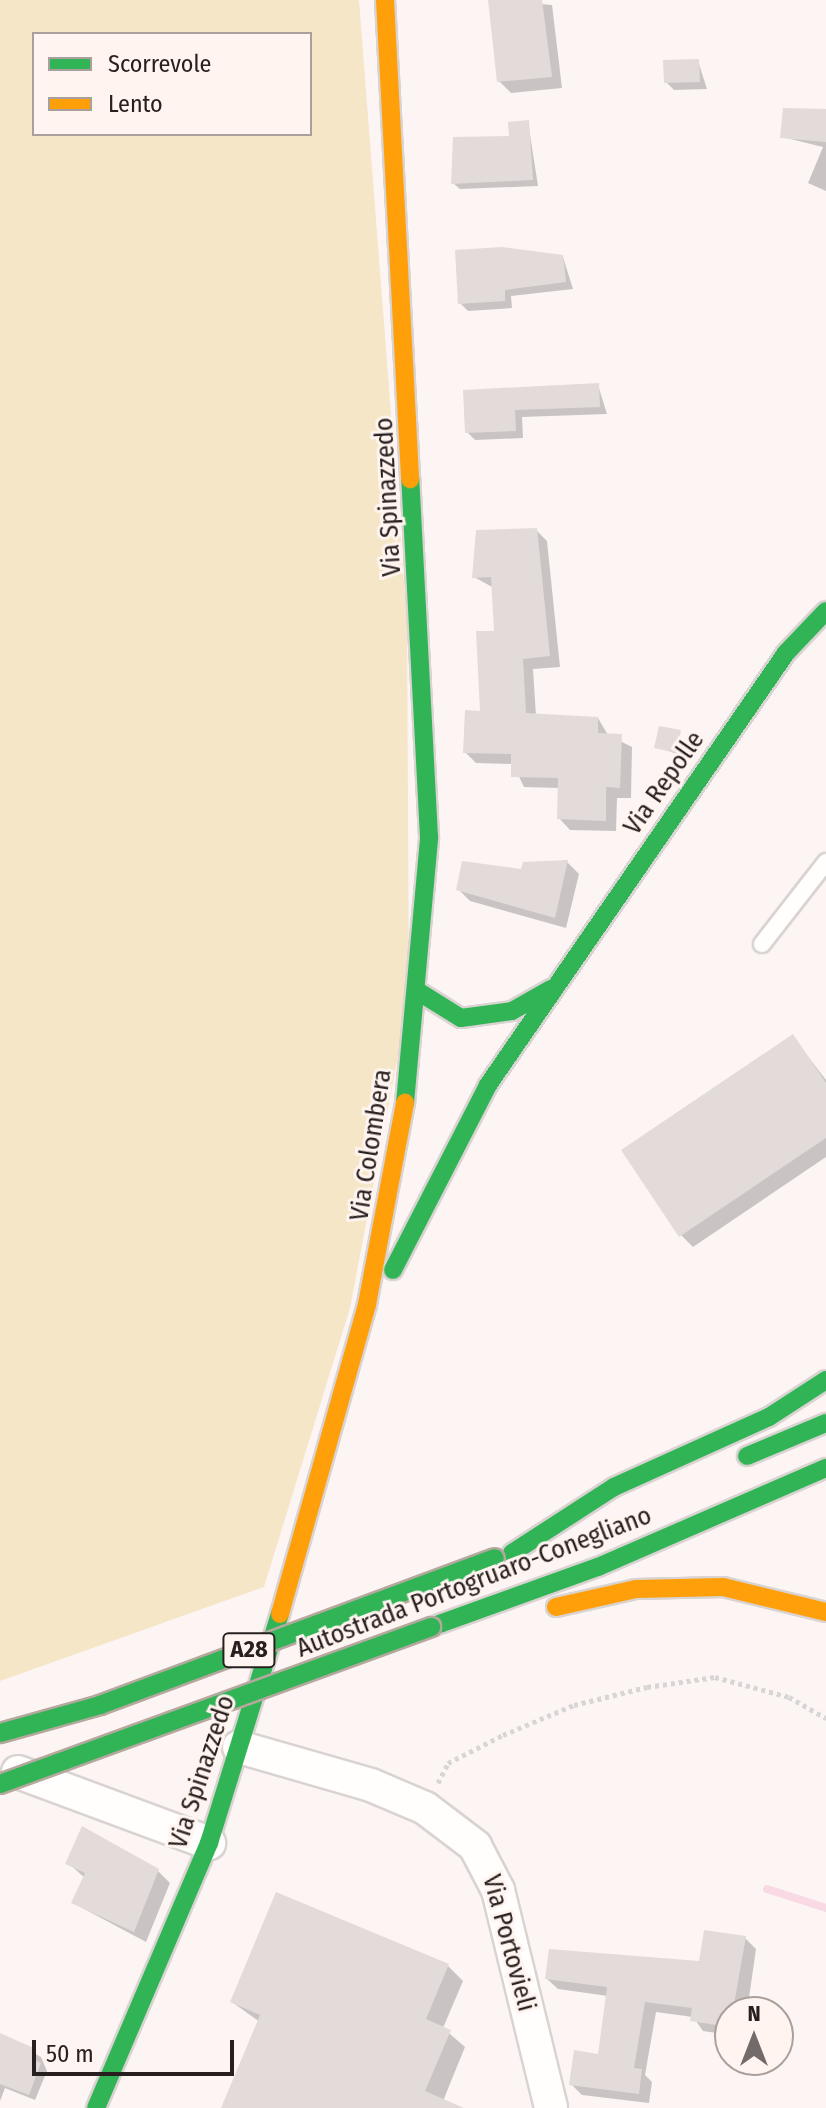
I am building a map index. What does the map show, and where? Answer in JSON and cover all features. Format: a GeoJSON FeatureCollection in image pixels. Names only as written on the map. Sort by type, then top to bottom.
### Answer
{"type":"FeatureCollection","features":[{"type":"Feature","properties":{"kind":"main road","name":"Via Spinazzedo"},"geometry":{"type":"LineString","coordinates":[[385,0],[429,837],[419,992]]}},
{"type":"Feature","properties":{"kind":"main road","name":"Via Repolle"},"geometry":{"type":"LineString","coordinates":[[367,1304],[395,1267],[488,1085],[551,989],[786,653],[826,611]]}},
{"type":"Feature","properties":{"kind":"main road","name":"Via Repolle"},"geometry":{"type":"LineString","coordinates":[[419,992],[461,1018],[512,1011],[551,989]]}},
{"type":"Feature","properties":{"kind":"main road","name":"Via Colombera"},"geometry":{"type":"LineString","coordinates":[[367,1304],[422,1034],[419,992]]}},
{"type":"Feature","properties":{"kind":"main road"},"geometry":{"type":"LineString","coordinates":[[481,1050],[509,1054]]}},
{"type":"Feature","properties":{"kind":"main road","name":"Via Repolle"},"geometry":{"type":"LineString","coordinates":[[450,1109],[488,1085]]}},
{"type":"Feature","properties":{"kind":"main road"},"geometry":{"type":"LineString","coordinates":[[399,1141],[424,1125]]}},
{"type":"Feature","properties":{"kind":"main road","name":"Via Spinazzedo"},"geometry":{"type":"LineString","coordinates":[[96,2108],[209,1843],[230,1739],[367,1304]]}},
{"type":"Feature","properties":{"kind":"main road"},"geometry":{"type":"LineString","coordinates":[[503,1556],[614,1487],[769,1417],[826,1380]]}},
{"type":"Feature","properties":{"kind":"main road"},"geometry":{"type":"LineString","coordinates":[[726,1464],[826,1423]]}},
{"type":"Feature","properties":{"kind":"main road","name":"Autostrada Portogruaro-Conegliano"},"geometry":{"type":"LineString","coordinates":[[0,1784],[49,1770],[598,1567],[826,1468]]}},
{"type":"Feature","properties":{"kind":"main road","name":"Autostrada Portogruaro-Conegliano"},"geometry":{"type":"LineString","coordinates":[[0,1733],[100,1705],[503,1556],[626,1506]]}},
{"type":"Feature","properties":{"kind":"main road"},"geometry":{"type":"LineString","coordinates":[[534,1615],[636,1589],[723,1587],[826,1612]]}},
{"type":"Feature","properties":{"kind":"main road"},"geometry":{"type":"LineString","coordinates":[[230,1739],[266,1715]]}},
{"type":"Feature","properties":{"kind":"main road"},"geometry":{"type":"LineString","coordinates":[[49,1770],[178,1743]]}},
{"type":"Feature","properties":{"kind":"street","name":"Via Portovieli"},"geometry":{"type":"LineString","coordinates":[[230,1739],[425,1808],[491,1867],[551,2108]]}},
{"type":"Feature","properties":{"kind":"street"},"geometry":{"type":"LineString","coordinates":[[0,1766],[209,1843]]}},
{"type":"Feature","properties":{"kind":"lane"},"geometry":{"type":"LineString","coordinates":[[762,944],[826,862]]}},
{"type":"Feature","properties":{"kind":"path"},"geometry":{"type":"LineString","coordinates":[[425,1808],[448,1763],[574,1705],[647,1687],[715,1677],[789,1697],[826,1718]]}},
{"type":"Feature","properties":{"kind":"shaded area"},"geometry":{"type":"Polygon","coordinates":[[[0,0],[359,0],[407,621],[409,998],[350,1308],[264,1587],[0,1681],[0,0]]]}},
{"type":"Feature","properties":{"kind":"building"},"geometry":{"type":"Polygon","coordinates":[[[488,0],[542,0],[552,77],[497,82],[488,0]]]}},
{"type":"Feature","properties":{"kind":"building"},"geometry":{"type":"Polygon","coordinates":[[[699,59],[700,82],[664,83],[663,60],[699,59]]]}},
{"type":"Feature","properties":{"kind":"building"},"geometry":{"type":"Polygon","coordinates":[[[783,108],[826,109],[826,142],[780,138],[783,108]]]}},
{"type":"Feature","properties":{"kind":"building"},"geometry":{"type":"Polygon","coordinates":[[[529,120],[533,180],[451,184],[453,137],[509,136],[508,122],[529,120]]]}},
{"type":"Feature","properties":{"kind":"building"},"geometry":{"type":"Polygon","coordinates":[[[502,247],[563,255],[566,282],[505,290],[505,301],[458,304],[455,250],[502,247]]]}},
{"type":"Feature","properties":{"kind":"building"},"geometry":{"type":"Polygon","coordinates":[[[599,383],[600,407],[515,410],[516,431],[465,433],[463,390],[599,383]]]}},
{"type":"Feature","properties":{"kind":"building"},"geometry":{"type":"Polygon","coordinates":[[[537,528],[550,656],[523,659],[526,713],[598,717],[598,733],[622,734],[620,788],[606,787],[606,821],[557,819],[558,778],[511,777],[511,754],[463,753],[465,710],[480,711],[476,631],[494,631],[491,577],[472,578],[476,530],[537,528]]]}},
{"type":"Feature","properties":{"kind":"building"},"geometry":{"type":"Polygon","coordinates":[[[659,726],[681,730],[677,753],[654,748],[659,726]]]}},
{"type":"Feature","properties":{"kind":"building"},"geometry":{"type":"Polygon","coordinates":[[[568,860],[555,918],[456,890],[462,861],[521,869],[523,862],[568,860]]]}},
{"type":"Feature","properties":{"kind":"building"},"geometry":{"type":"Polygon","coordinates":[[[793,1034],[826,1083],[826,1138],[679,1237],[621,1150],[793,1034]]]}},
{"type":"Feature","properties":{"kind":"building"},"geometry":{"type":"Polygon","coordinates":[[[82,1826],[159,1869],[134,1932],[71,1903],[85,1873],[65,1864],[82,1826]]]}},
{"type":"Feature","properties":{"kind":"building"},"geometry":{"type":"Polygon","coordinates":[[[276,1892],[449,1964],[426,2019],[451,2030],[425,2091],[464,2108],[221,2108],[260,2015],[230,2002],[276,1892]]]}},
{"type":"Feature","properties":{"kind":"building"},"geometry":{"type":"Polygon","coordinates":[[[704,1930],[746,1936],[735,1996],[714,1996],[714,2025],[690,2021],[692,2008],[645,2002],[634,2068],[642,2069],[639,2094],[569,2085],[574,2050],[598,2054],[607,1987],[545,1979],[549,1949],[699,1961],[704,1930]]]}},
{"type":"Feature","properties":{"kind":"building"},"geometry":{"type":"Polygon","coordinates":[[[0,2033],[36,2049],[32,2059],[41,2063],[29,2095],[0,2084],[0,2033]]]}},
{"type":"Feature","properties":{"kind":"waterway"},"geometry":{"type":"LineString","coordinates":[[767,1889],[826,1908]]}},
{"type":"Feature","properties":{"kind":"traffic: fast"},"geometry":{"type":"LineString","coordinates":[[405,1103],[429,837],[410,479]]}},
{"type":"Feature","properties":{"kind":"traffic: fast"},"geometry":{"type":"LineString","coordinates":[[393,1270],[488,1085],[786,653],[826,611]]}},
{"type":"Feature","properties":{"kind":"traffic: fast"},"geometry":{"type":"LineString","coordinates":[[419,992],[461,1018],[512,1011],[551,989]]}},
{"type":"Feature","properties":{"kind":"traffic: fast"},"geometry":{"type":"LineString","coordinates":[[512,1553],[614,1487],[769,1417],[826,1380]]}},
{"type":"Feature","properties":{"kind":"traffic: fast"},"geometry":{"type":"LineString","coordinates":[[747,1456],[826,1423]]}},
{"type":"Feature","properties":{"kind":"traffic: fast"},"geometry":{"type":"LineString","coordinates":[[431,1627],[598,1567],[826,1468]]}},
{"type":"Feature","properties":{"kind":"traffic: fast"},"geometry":{"type":"LineString","coordinates":[[0,1733],[100,1705],[495,1558]]}},
{"type":"Feature","properties":{"kind":"traffic: fast"},"geometry":{"type":"LineString","coordinates":[[96,2108],[209,1843],[280,1614]]}},
{"type":"Feature","properties":{"kind":"traffic: fast"},"geometry":{"type":"LineString","coordinates":[[0,1784],[431,1627]]}},
{"type":"Feature","properties":{"kind":"traffic: slow"},"geometry":{"type":"LineString","coordinates":[[385,0],[410,479]]}},
{"type":"Feature","properties":{"kind":"traffic: slow"},"geometry":{"type":"LineString","coordinates":[[280,1614],[367,1304],[405,1103]]}},
{"type":"Feature","properties":{"kind":"traffic: slow"},"geometry":{"type":"LineString","coordinates":[[556,1607],[636,1589],[723,1587],[826,1612]]}}]}
